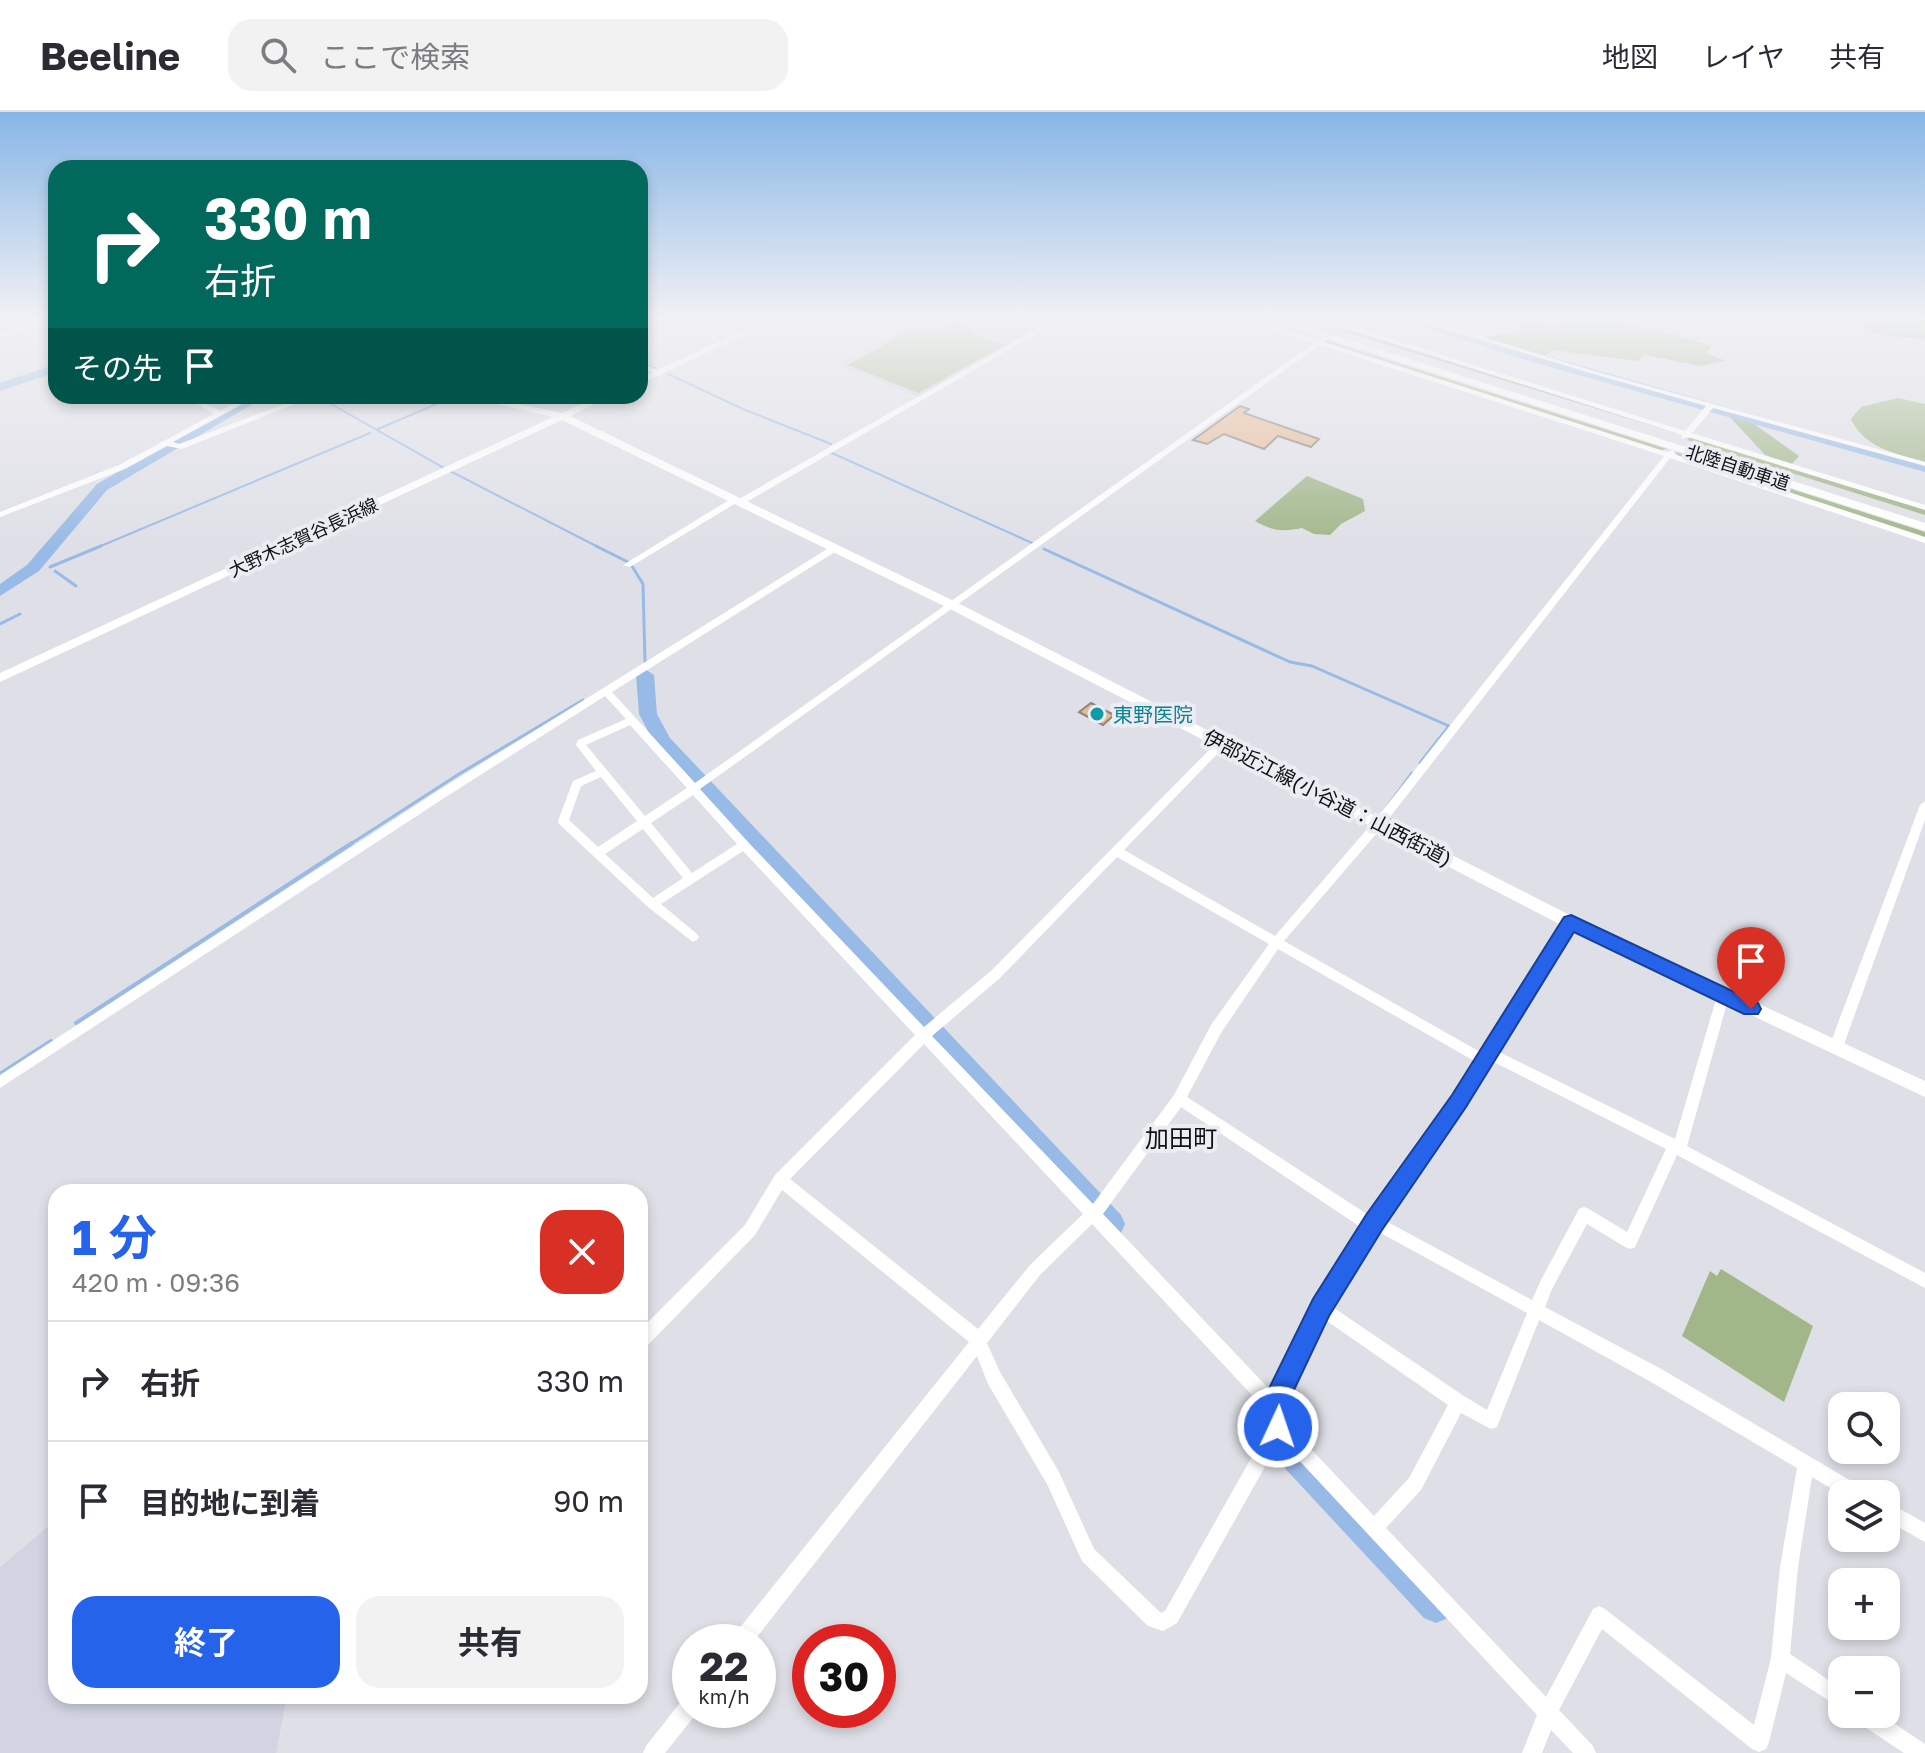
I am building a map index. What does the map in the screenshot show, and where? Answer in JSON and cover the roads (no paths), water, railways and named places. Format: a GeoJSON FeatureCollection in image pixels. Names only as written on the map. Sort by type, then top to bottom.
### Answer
{"type":"FeatureCollection","features":[{"type":"Feature","properties":{"kind":"highway","name":"北陸自動車道"},"geometry":{"type":"LineString","coordinates":[[1515,397],[1925,527]]}},
{"type":"Feature","properties":{"kind":"highway","name":"北陸自動車道"},"geometry":{"type":"LineString","coordinates":[[1536,397],[1925,520]]}},
{"type":"Feature","properties":{"kind":"main road","name":"伊部近江線(小谷道：山西街道)"},"geometry":{"type":"LineString","coordinates":[[505,404],[562,416],[952,605],[1576,925],[1925,1089]]}},
{"type":"Feature","properties":{"kind":"main road","name":"大野木志賀谷長浜線"},"geometry":{"type":"LineString","coordinates":[[0,678],[588,404]]}},
{"type":"Feature","properties":{"kind":"street"},"geometry":{"type":"LineString","coordinates":[[630,563],[922,397]]}},
{"type":"Feature","properties":{"kind":"street"},"geometry":{"type":"LineString","coordinates":[[597,854],[699,785],[1245,397]]}},
{"type":"Feature","properties":{"kind":"street"},"geometry":{"type":"LineString","coordinates":[[1494,397],[1925,540]]}},
{"type":"Feature","properties":{"kind":"street"},"geometry":{"type":"LineString","coordinates":[[1565,397],[1925,508]]}},
{"type":"Feature","properties":{"kind":"street"},"geometry":{"type":"LineString","coordinates":[[1688,397],[1925,464]]}},
{"type":"Feature","properties":{"kind":"street"},"geometry":{"type":"LineString","coordinates":[[203,404],[220,414]]}},
{"type":"Feature","properties":{"kind":"street"},"geometry":{"type":"LineString","coordinates":[[0,515],[122,467],[238,404]]}},
{"type":"Feature","properties":{"kind":"street"},"geometry":{"type":"LineString","coordinates":[[167,443],[179,447],[290,404]]}},
{"type":"Feature","properties":{"kind":"street"},"geometry":{"type":"LineString","coordinates":[[1686,435],[1709,407]]}},
{"type":"Feature","properties":{"kind":"street"},"geometry":{"type":"LineString","coordinates":[[755,1624],[1035,1270],[1096,1211],[1179,1099],[1216,1029],[1277,943],[1379,823],[1670,454]]}},
{"type":"Feature","properties":{"kind":"street"},"geometry":{"type":"LineString","coordinates":[[0,1082],[451,788],[835,548]]}},
{"type":"Feature","properties":{"kind":"street"},"geometry":{"type":"LineString","coordinates":[[607,692],[699,785],[744,845],[929,1031],[1273,1405]]}},
{"type":"Feature","properties":{"kind":"street"},"geometry":{"type":"LineString","coordinates":[[632,720],[581,745],[690,879]]}},
{"type":"Feature","properties":{"kind":"street"},"geometry":{"type":"LineString","coordinates":[[648,1333],[750,1230],[780,1180],[929,1031],[996,974],[1221,744]]}},
{"type":"Feature","properties":{"kind":"street"},"geometry":{"type":"LineString","coordinates":[[602,772],[577,784],[563,821],[652,904],[693,937]]}},
{"type":"Feature","properties":{"kind":"street"},"geometry":{"type":"LineString","coordinates":[[1836,1047],[1925,805]]}},
{"type":"Feature","properties":{"kind":"street"},"geometry":{"type":"LineString","coordinates":[[652,904],[744,845]]}},
{"type":"Feature","properties":{"kind":"street"},"geometry":{"type":"LineString","coordinates":[[1118,852],[1487,1058],[1676,1147],[1925,1281]]}},
{"type":"Feature","properties":{"kind":"street"},"geometry":{"type":"LineString","coordinates":[[1576,925],[1373,1224],[1321,1308],[1271,1411],[1278,1427],[1586,1753]]}},
{"type":"Feature","properties":{"kind":"street"},"geometry":{"type":"LineString","coordinates":[[1321,1308],[1458,1402],[1491,1421],[1546,1285],[1584,1214],[1630,1242],[1676,1147],[1723,996]]}},
{"type":"Feature","properties":{"kind":"street"},"geometry":{"type":"LineString","coordinates":[[1179,1099],[1373,1224],[1537,1309],[1834,1480]]}},
{"type":"Feature","properties":{"kind":"street"},"geometry":{"type":"LineString","coordinates":[[780,1180],[979,1341],[994,1378],[1053,1478],[1088,1555],[1154,1620],[1163,1622],[1171,1617],[1278,1427]]}},
{"type":"Feature","properties":{"kind":"street"},"geometry":{"type":"LineString","coordinates":[[1375,1528],[1415,1484],[1458,1402]]}},
{"type":"Feature","properties":{"kind":"street"},"geometry":{"type":"LineString","coordinates":[[1532,1753],[1548,1712],[1599,1615],[1759,1742],[1780,1658],[1789,1567],[1806,1463]]}},
{"type":"Feature","properties":{"kind":"street"},"geometry":{"type":"LineString","coordinates":[[1900,1518],[1925,1533]]}},
{"type":"Feature","properties":{"kind":"street"},"geometry":{"type":"LineString","coordinates":[[1780,1658],[1828,1691]]}},
{"type":"Feature","properties":{"kind":"street"},"geometry":{"type":"LineString","coordinates":[[653,1753],[673,1728]]}},
{"type":"Feature","properties":{"kind":"street"},"geometry":{"type":"LineString","coordinates":[[1884,1728],[1921,1753]]}},
{"type":"Feature","properties":{"kind":"waterway"},"geometry":{"type":"LineString","coordinates":[[716,397],[831,444]]}},
{"type":"Feature","properties":{"kind":"waterway"},"geometry":{"type":"LineString","coordinates":[[1670,397],[1925,468]]}},
{"type":"Feature","properties":{"kind":"waterway"},"geometry":{"type":"LineString","coordinates":[[0,591],[33,568],[102,487],[245,404]]}},
{"type":"Feature","properties":{"kind":"waterway"},"geometry":{"type":"LineString","coordinates":[[331,404],[444,468]]}},
{"type":"Feature","properties":{"kind":"waterway"},"geometry":{"type":"LineString","coordinates":[[378,429],[436,404]]}},
{"type":"Feature","properties":{"kind":"waterway"},"geometry":{"type":"LineString","coordinates":[[96,548],[370,433]]}},
{"type":"Feature","properties":{"kind":"waterway"},"geometry":{"type":"LineString","coordinates":[[832,453],[1032,543]]}},
{"type":"Feature","properties":{"kind":"waterway"},"geometry":{"type":"LineString","coordinates":[[450,471],[600,548]]}},
{"type":"Feature","properties":{"kind":"waterway"},"geometry":{"type":"LineString","coordinates":[[50,567],[101,546]]}},
{"type":"Feature","properties":{"kind":"waterway"},"geometry":{"type":"LineString","coordinates":[[596,546],[600,548]]}},
{"type":"Feature","properties":{"kind":"waterway"},"geometry":{"type":"LineString","coordinates":[[600,548],[630,563],[643,584],[645,662]]}},
{"type":"Feature","properties":{"kind":"waterway"},"geometry":{"type":"LineString","coordinates":[[1044,549],[1290,662],[1312,666],[1449,726],[1420,763]]}},
{"type":"Feature","properties":{"kind":"waterway"},"geometry":{"type":"LineString","coordinates":[[55,571],[76,586]]}},
{"type":"Feature","properties":{"kind":"waterway"},"geometry":{"type":"LineString","coordinates":[[0,624],[20,614]]}},
{"type":"Feature","properties":{"kind":"waterway"},"geometry":{"type":"LineString","coordinates":[[645,675],[648,714],[663,742],[1112,1224]]}},
{"type":"Feature","properties":{"kind":"waterway"},"geometry":{"type":"LineString","coordinates":[[349,845],[459,774],[583,700]]}},
{"type":"Feature","properties":{"kind":"waterway"},"geometry":{"type":"LineString","coordinates":[[1384,811],[1412,773]]}},
{"type":"Feature","properties":{"kind":"waterway"},"geometry":{"type":"LineString","coordinates":[[1389,819],[1392,824],[1433,845]]}},
{"type":"Feature","properties":{"kind":"waterway"},"geometry":{"type":"LineString","coordinates":[[76,1023],[352,843]]}},
{"type":"Feature","properties":{"kind":"waterway"},"geometry":{"type":"LineString","coordinates":[[1429,843],[1434,846]]}},
{"type":"Feature","properties":{"kind":"waterway"},"geometry":{"type":"LineString","coordinates":[[1500,1051],[1575,926]]}},
{"type":"Feature","properties":{"kind":"waterway"},"geometry":{"type":"LineString","coordinates":[[0,1074],[51,1041]]}},
{"type":"Feature","properties":{"kind":"waterway"},"geometry":{"type":"LineString","coordinates":[[1331,1306],[1337,1296]]}},
{"type":"Feature","properties":{"kind":"waterway"},"geometry":{"type":"LineString","coordinates":[[1285,1412],[1285,1404],[1314,1340]]}},
{"type":"Feature","properties":{"kind":"waterway"},"geometry":{"type":"LineString","coordinates":[[1283,1409],[1286,1425]]}},
{"type":"Feature","properties":{"kind":"waterway"},"geometry":{"type":"LineString","coordinates":[[1278,1438],[1436,1606]]}},
{"type":"Feature","properties":{"kind":"place","name":"東野医院"},"geometry":{"type":"Point","coordinates":[1097,714]}},
{"type":"Feature","properties":{"kind":"district","name":"加田町"},"geometry":{"type":"Point","coordinates":[1181,1137]}}]}
